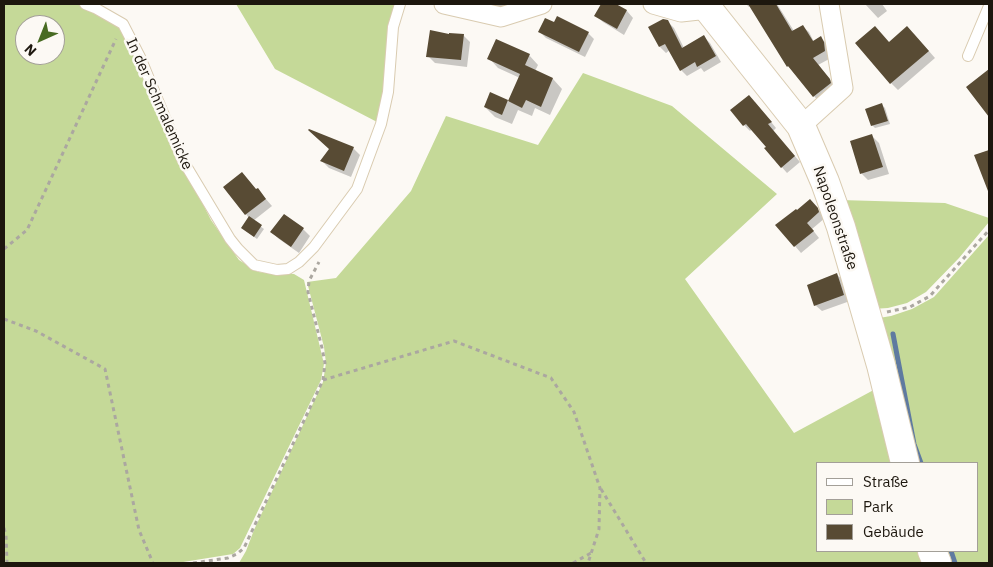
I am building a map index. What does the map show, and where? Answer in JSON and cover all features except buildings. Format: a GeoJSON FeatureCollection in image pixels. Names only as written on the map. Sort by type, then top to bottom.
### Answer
{"type":"FeatureCollection","features":[{"type":"Feature","properties":{"kind":"street"},"geometry":{"type":"LineString","coordinates":[[444,4],[501,17],[542,4]]}},
{"type":"Feature","properties":{"kind":"street"},"geometry":{"type":"LineString","coordinates":[[654,4],[681,12],[705,7]]}},
{"type":"Feature","properties":{"kind":"street"},"geometry":{"type":"LineString","coordinates":[[801,126],[843,88],[829,4]]}},
{"type":"Feature","properties":{"kind":"street","name":"Napoleonstraße"},"geometry":{"type":"LineString","coordinates":[[705,7],[801,126],[825,182],[867,314],[905,462]]}},
{"type":"Feature","properties":{"kind":"lane","name":"In der Schmalemicke"},"geometry":{"type":"LineString","coordinates":[[85,4],[123,24],[140,57],[182,159],[221,224],[238,249],[254,265],[276,270],[288,269],[299,262],[314,247],[357,189],[381,124],[388,92],[393,27],[400,4]]}},
{"type":"Feature","properties":{"kind":"lane"},"geometry":{"type":"LineString","coordinates":[[968,56],[989,6]]}},
{"type":"Feature","properties":{"kind":"path"},"geometry":{"type":"LineString","coordinates":[[4,249],[27,230],[123,24]]}},
{"type":"Feature","properties":{"kind":"path"},"geometry":{"type":"LineString","coordinates":[[867,314],[910,307],[930,296],[989,230]]}},
{"type":"Feature","properties":{"kind":"path"},"geometry":{"type":"LineString","coordinates":[[193,563],[228,558],[244,548],[323,380],[324,356],[308,292],[315,268],[320,261]]}},
{"type":"Feature","properties":{"kind":"path"},"geometry":{"type":"LineString","coordinates":[[4,319],[36,331],[105,369],[139,530],[153,563]]}},
{"type":"Feature","properties":{"kind":"path"},"geometry":{"type":"LineString","coordinates":[[323,380],[454,340],[551,378],[574,412],[600,488],[646,563]]}},
{"type":"Feature","properties":{"kind":"path"},"geometry":{"type":"LineString","coordinates":[[588,563],[599,529],[600,488]]}},
{"type":"Feature","properties":{"kind":"path"},"geometry":{"type":"LineString","coordinates":[[4,528],[6,535],[6,563]]}},
{"type":"Feature","properties":{"kind":"path"},"geometry":{"type":"LineString","coordinates":[[573,563],[591,552]]}},
{"type":"Feature","properties":{"kind":"green space"},"geometry":{"type":"Polygon","coordinates":[[[4,4],[80,4],[95,10],[123,28],[180,159],[211,220],[239,260],[258,272],[294,274],[304,280],[324,364],[321,380],[240,548],[233,554],[177,563],[4,563],[4,4]]]}},
{"type":"Feature","properties":{"kind":"green space"},"geometry":{"type":"Polygon","coordinates":[[[236,4],[397,4],[379,123],[275,69],[236,4]]]}},
{"type":"Feature","properties":{"kind":"green space"},"geometry":{"type":"Polygon","coordinates":[[[583,73],[672,106],[777,194],[685,279],[794,433],[881,386],[900,462],[816,462],[816,552],[928,552],[933,563],[239,563],[323,382],[326,363],[324,347],[307,282],[336,278],[411,191],[446,116],[538,145],[583,73]]]}},
{"type":"Feature","properties":{"kind":"green space"},"geometry":{"type":"Polygon","coordinates":[[[840,200],[945,203],[989,218],[989,222],[959,258],[926,292],[907,303],[888,308],[872,309],[840,200]]]}},
{"type":"Feature","properties":{"kind":"green space"},"geometry":{"type":"Polygon","coordinates":[[[989,235],[989,563],[942,563],[936,552],[978,552],[978,462],[909,462],[873,319],[891,316],[912,309],[934,297],[989,235]]]}},
{"type":"Feature","properties":{"kind":"waterway"},"geometry":{"type":"LineString","coordinates":[[893,334],[914,444],[921,462]]}},
{"type":"Feature","properties":{"kind":"waterway"},"geometry":{"type":"LineString","coordinates":[[951,552],[955,563]]}}]}
